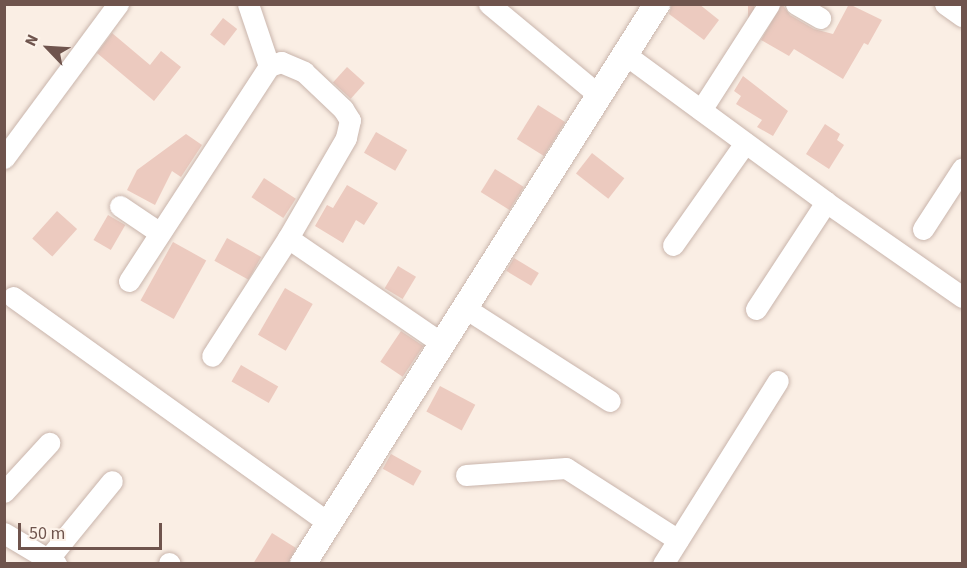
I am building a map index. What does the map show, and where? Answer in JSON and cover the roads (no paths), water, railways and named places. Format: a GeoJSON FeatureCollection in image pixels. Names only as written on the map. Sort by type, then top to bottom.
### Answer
{"type":"FeatureCollection","features":[{"type":"Feature","properties":{"kind":"street"},"geometry":{"type":"LineString","coordinates":[[4,158],[118,4]]}},
{"type":"Feature","properties":{"kind":"street"},"geometry":{"type":"LineString","coordinates":[[248,4],[268,66]]}},
{"type":"Feature","properties":{"kind":"street"},"geometry":{"type":"LineString","coordinates":[[489,4],[600,96]]}},
{"type":"Feature","properties":{"kind":"street"},"geometry":{"type":"LineString","coordinates":[[303,564],[627,55],[657,4]]}},
{"type":"Feature","properties":{"kind":"street"},"geometry":{"type":"LineString","coordinates":[[701,110],[769,4]]}},
{"type":"Feature","properties":{"kind":"street"},"geometry":{"type":"LineString","coordinates":[[796,4],[820,18]]}},
{"type":"Feature","properties":{"kind":"street"},"geometry":{"type":"LineString","coordinates":[[945,4],[963,16]]}},
{"type":"Feature","properties":{"kind":"street"},"geometry":{"type":"LineString","coordinates":[[627,55],[826,202],[963,297]]}},
{"type":"Feature","properties":{"kind":"street"},"geometry":{"type":"LineString","coordinates":[[129,281],[268,66],[281,62],[295,65],[350,120],[346,138],[288,238],[212,356]]}},
{"type":"Feature","properties":{"kind":"street"},"geometry":{"type":"LineString","coordinates":[[673,245],[745,142]]}},
{"type":"Feature","properties":{"kind":"street"},"geometry":{"type":"LineString","coordinates":[[923,229],[963,169]]}},
{"type":"Feature","properties":{"kind":"street"},"geometry":{"type":"LineString","coordinates":[[756,309],[826,202]]}},
{"type":"Feature","properties":{"kind":"street"},"geometry":{"type":"LineString","coordinates":[[120,206],[160,233]]}},
{"type":"Feature","properties":{"kind":"street"},"geometry":{"type":"LineString","coordinates":[[288,238],[443,344]]}},
{"type":"Feature","properties":{"kind":"street"},"geometry":{"type":"LineString","coordinates":[[13,297],[329,523]]}},
{"type":"Feature","properties":{"kind":"street"},"geometry":{"type":"LineString","coordinates":[[465,308],[610,401]]}},
{"type":"Feature","properties":{"kind":"street"},"geometry":{"type":"LineString","coordinates":[[663,564],[778,381]]}},
{"type":"Feature","properties":{"kind":"street"},"geometry":{"type":"LineString","coordinates":[[4,492],[49,443]]}},
{"type":"Feature","properties":{"kind":"street"},"geometry":{"type":"LineString","coordinates":[[466,476],[566,468],[678,540]]}},
{"type":"Feature","properties":{"kind":"street"},"geometry":{"type":"LineString","coordinates":[[4,533],[50,562],[112,482]]}}]}
